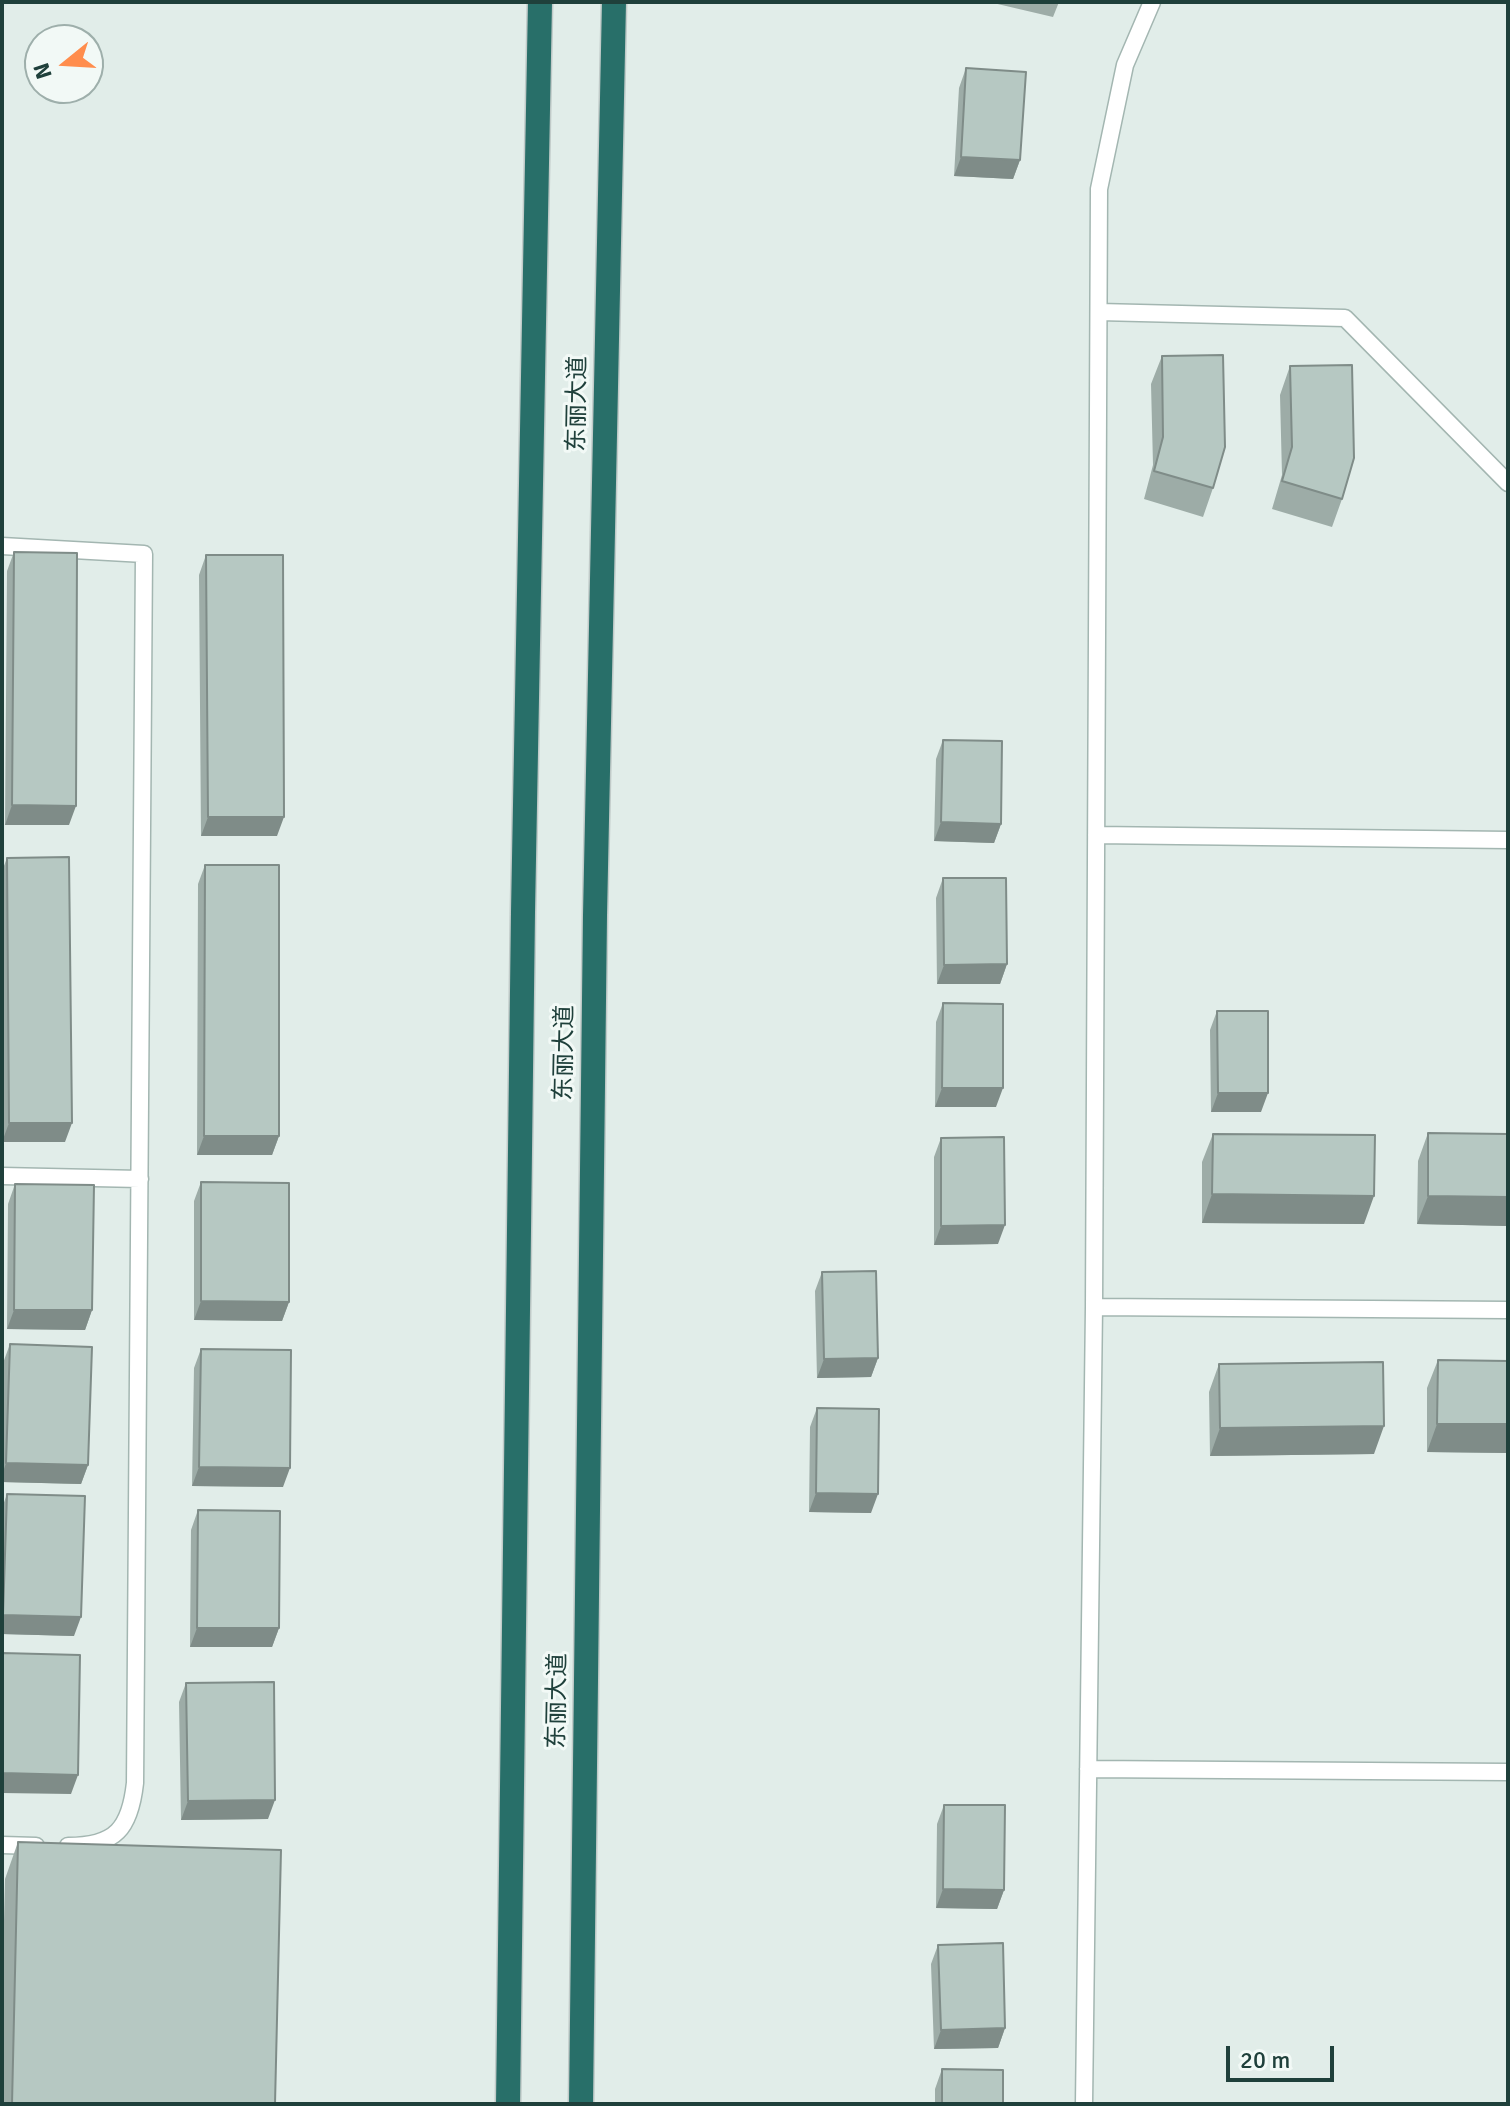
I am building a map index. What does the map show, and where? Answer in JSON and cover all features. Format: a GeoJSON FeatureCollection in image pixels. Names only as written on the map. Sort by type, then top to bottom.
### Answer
{"type":"FeatureCollection","features":[{"type":"Feature","properties":{"kind":"highway","name":"东丽大道"},"geometry":{"type":"LineString","coordinates":[[508,2104],[540,2]]}},
{"type":"Feature","properties":{"kind":"highway","name":"东丽大道"},"geometry":{"type":"LineString","coordinates":[[581,2104],[595,899],[614,2]]}},
{"type":"Feature","properties":{"kind":"lane"},"geometry":{"type":"LineString","coordinates":[[1084,2104],[1094,1307],[1099,189],[1125,65],[1152,2]]}},
{"type":"Feature","properties":{"kind":"lane"},"geometry":{"type":"LineString","coordinates":[[1099,312],[1345,318],[1508,483]]}},
{"type":"Feature","properties":{"kind":"lane"},"geometry":{"type":"LineString","coordinates":[[2,546],[144,554],[135,1783],[131,1815],[113,1836],[83,1846],[2,1845]]}},
{"type":"Feature","properties":{"kind":"lane"},"geometry":{"type":"LineString","coordinates":[[1096,835],[1508,840]]}},
{"type":"Feature","properties":{"kind":"lane"},"geometry":{"type":"LineString","coordinates":[[2,1176],[140,1179]]}},
{"type":"Feature","properties":{"kind":"lane"},"geometry":{"type":"LineString","coordinates":[[1094,1307],[1508,1310]]}},
{"type":"Feature","properties":{"kind":"lane"},"geometry":{"type":"LineString","coordinates":[[1088,1769],[1508,1772]]}},
{"type":"Feature","properties":{"kind":"building"},"geometry":{"type":"Polygon","coordinates":[[[966,68],[1026,72],[1020,160],[961,157],[966,68]]]}},
{"type":"Feature","properties":{"kind":"building"},"geometry":{"type":"Polygon","coordinates":[[[1223,355],[1225,447],[1213,488],[1154,471],[1163,437],[1162,356],[1223,355]]]}},
{"type":"Feature","properties":{"kind":"building"},"geometry":{"type":"Polygon","coordinates":[[[1352,365],[1354,458],[1342,499],[1282,481],[1292,447],[1290,366],[1352,365]]]}},
{"type":"Feature","properties":{"kind":"building"},"geometry":{"type":"Polygon","coordinates":[[[14,552],[77,553],[76,806],[12,805],[14,552]]]}},
{"type":"Feature","properties":{"kind":"building"},"geometry":{"type":"Polygon","coordinates":[[[206,555],[283,555],[284,817],[208,817],[206,555]]]}},
{"type":"Feature","properties":{"kind":"building"},"geometry":{"type":"Polygon","coordinates":[[[943,740],[1002,741],[1001,824],[941,822],[943,740]]]}},
{"type":"Feature","properties":{"kind":"building"},"geometry":{"type":"Polygon","coordinates":[[[69,857],[72,1123],[9,1123],[7,858],[69,857]]]}},
{"type":"Feature","properties":{"kind":"building"},"geometry":{"type":"Polygon","coordinates":[[[205,865],[279,865],[279,1136],[204,1136],[205,865]]]}},
{"type":"Feature","properties":{"kind":"building"},"geometry":{"type":"Polygon","coordinates":[[[943,878],[1006,878],[1007,964],[944,965],[943,878]]]}},
{"type":"Feature","properties":{"kind":"building"},"geometry":{"type":"Polygon","coordinates":[[[943,1003],[1003,1004],[1003,1088],[942,1088],[943,1003]]]}},
{"type":"Feature","properties":{"kind":"building"},"geometry":{"type":"Polygon","coordinates":[[[1217,1011],[1268,1011],[1268,1093],[1218,1093],[1217,1011]]]}},
{"type":"Feature","properties":{"kind":"building"},"geometry":{"type":"Polygon","coordinates":[[[1428,1133],[1508,1134],[1508,1197],[1428,1196],[1428,1133]]]}},
{"type":"Feature","properties":{"kind":"building"},"geometry":{"type":"Polygon","coordinates":[[[1213,1134],[1375,1135],[1374,1196],[1212,1194],[1213,1134]]]}},
{"type":"Feature","properties":{"kind":"building"},"geometry":{"type":"Polygon","coordinates":[[[1004,1137],[1005,1225],[941,1226],[941,1138],[1004,1137]]]}},
{"type":"Feature","properties":{"kind":"building"},"geometry":{"type":"Polygon","coordinates":[[[201,1182],[289,1183],[289,1302],[201,1301],[201,1182]]]}},
{"type":"Feature","properties":{"kind":"building"},"geometry":{"type":"Polygon","coordinates":[[[15,1184],[94,1185],[92,1310],[14,1310],[15,1184]]]}},
{"type":"Feature","properties":{"kind":"building"},"geometry":{"type":"Polygon","coordinates":[[[876,1271],[878,1358],[824,1359],[822,1272],[876,1271]]]}},
{"type":"Feature","properties":{"kind":"building"},"geometry":{"type":"Polygon","coordinates":[[[10,1344],[92,1347],[88,1465],[6,1463],[10,1344]]]}},
{"type":"Feature","properties":{"kind":"building"},"geometry":{"type":"Polygon","coordinates":[[[201,1349],[291,1350],[290,1468],[199,1467],[201,1349]]]}},
{"type":"Feature","properties":{"kind":"building"},"geometry":{"type":"Polygon","coordinates":[[[1438,1360],[1508,1361],[1508,1424],[1437,1424],[1438,1360]]]}},
{"type":"Feature","properties":{"kind":"building"},"geometry":{"type":"Polygon","coordinates":[[[1383,1362],[1384,1426],[1220,1428],[1219,1364],[1383,1362]]]}},
{"type":"Feature","properties":{"kind":"building"},"geometry":{"type":"Polygon","coordinates":[[[817,1408],[879,1409],[878,1494],[816,1493],[817,1408]]]}},
{"type":"Feature","properties":{"kind":"building"},"geometry":{"type":"Polygon","coordinates":[[[7,1494],[85,1496],[81,1617],[3,1615],[7,1494]]]}},
{"type":"Feature","properties":{"kind":"building"},"geometry":{"type":"Polygon","coordinates":[[[198,1510],[280,1511],[279,1628],[197,1628],[198,1510]]]}},
{"type":"Feature","properties":{"kind":"building"},"geometry":{"type":"Polygon","coordinates":[[[2,1653],[80,1655],[78,1775],[2,1773],[2,1653]]]}},
{"type":"Feature","properties":{"kind":"building"},"geometry":{"type":"Polygon","coordinates":[[[274,1682],[275,1800],[188,1801],[186,1683],[274,1682]]]}},
{"type":"Feature","properties":{"kind":"building"},"geometry":{"type":"Polygon","coordinates":[[[944,1805],[1005,1805],[1004,1890],[943,1889],[944,1805]]]}},
{"type":"Feature","properties":{"kind":"building"},"geometry":{"type":"Polygon","coordinates":[[[18,1842],[281,1850],[275,2104],[12,2104],[18,1842]]]}},
{"type":"Feature","properties":{"kind":"building"},"geometry":{"type":"Polygon","coordinates":[[[1003,1943],[1005,2028],[941,2030],[938,1945],[1003,1943]]]}},
{"type":"Feature","properties":{"kind":"building"},"geometry":{"type":"Polygon","coordinates":[[[942,2069],[1003,2070],[1003,2104],[942,2104],[942,2069]]]}}]}
